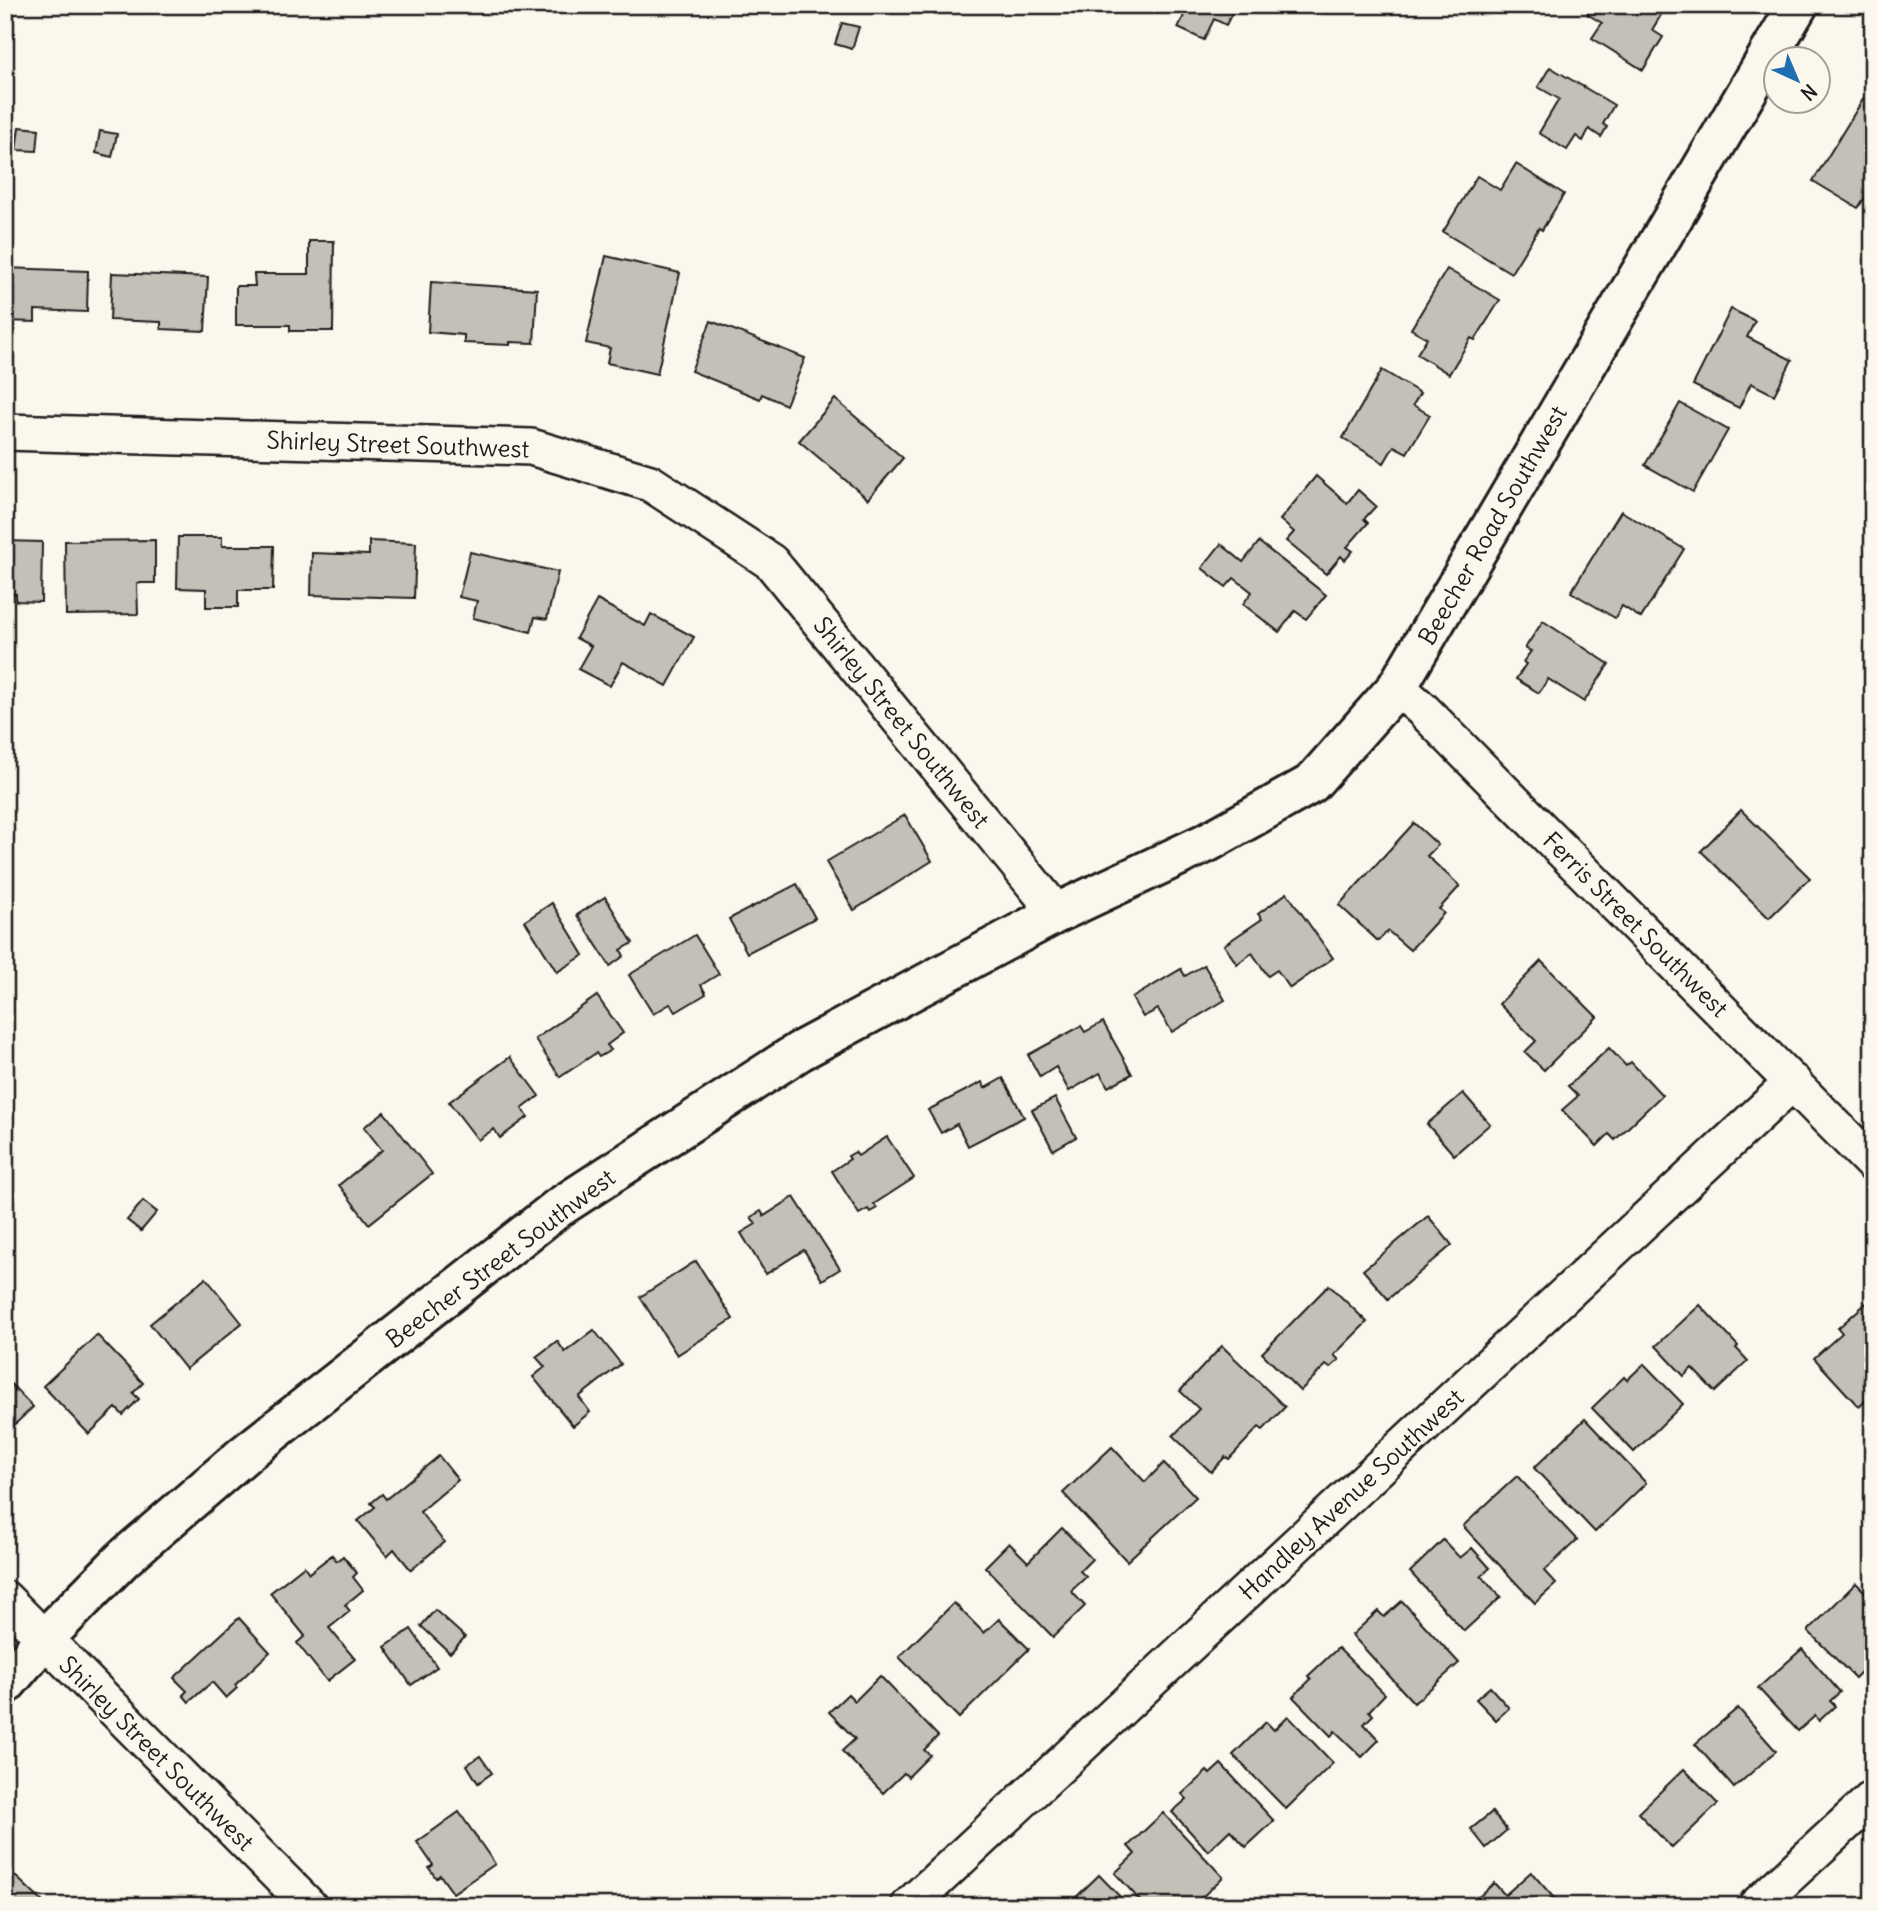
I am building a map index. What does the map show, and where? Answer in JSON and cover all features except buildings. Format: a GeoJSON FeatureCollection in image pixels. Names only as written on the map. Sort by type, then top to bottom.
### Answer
{"type":"FeatureCollection","features":[{"type":"Feature","properties":{"kind":"street","name":"Beecher Road Southwest"},"geometry":{"type":"LineString","coordinates":[[1057,913],[1208,842],[1311,784],[1396,687],[1798,5]]}},
{"type":"Feature","properties":{"kind":"street","name":"Shirley Street Southwest"},"geometry":{"type":"LineString","coordinates":[[5,432],[531,447],[650,482],[771,562],[1057,913]]}},
{"type":"Feature","properties":{"kind":"street","name":"Ferris Street Southwest"},"geometry":{"type":"LineString","coordinates":[[1396,687],[1423,710],[1873,1164]]}},
{"type":"Feature","properties":{"kind":"street","name":"Beecher Street Southwest"},"geometry":{"type":"LineString","coordinates":[[5,1685],[44,1639],[124,1558],[245,1454],[558,1208],[800,1051],[1057,913]]}},
{"type":"Feature","properties":{"kind":"street","name":"Handley Avenue Southwest"},"geometry":{"type":"LineString","coordinates":[[909,1906],[1793,1082]]}},
{"type":"Feature","properties":{"kind":"street","name":"Shirley Street Southwest"},"geometry":{"type":"LineString","coordinates":[[5,1599],[309,1906]]}},
{"type":"Feature","properties":{"kind":"street"},"geometry":{"type":"LineString","coordinates":[[1756,1906],[1873,1798]]}}]}
